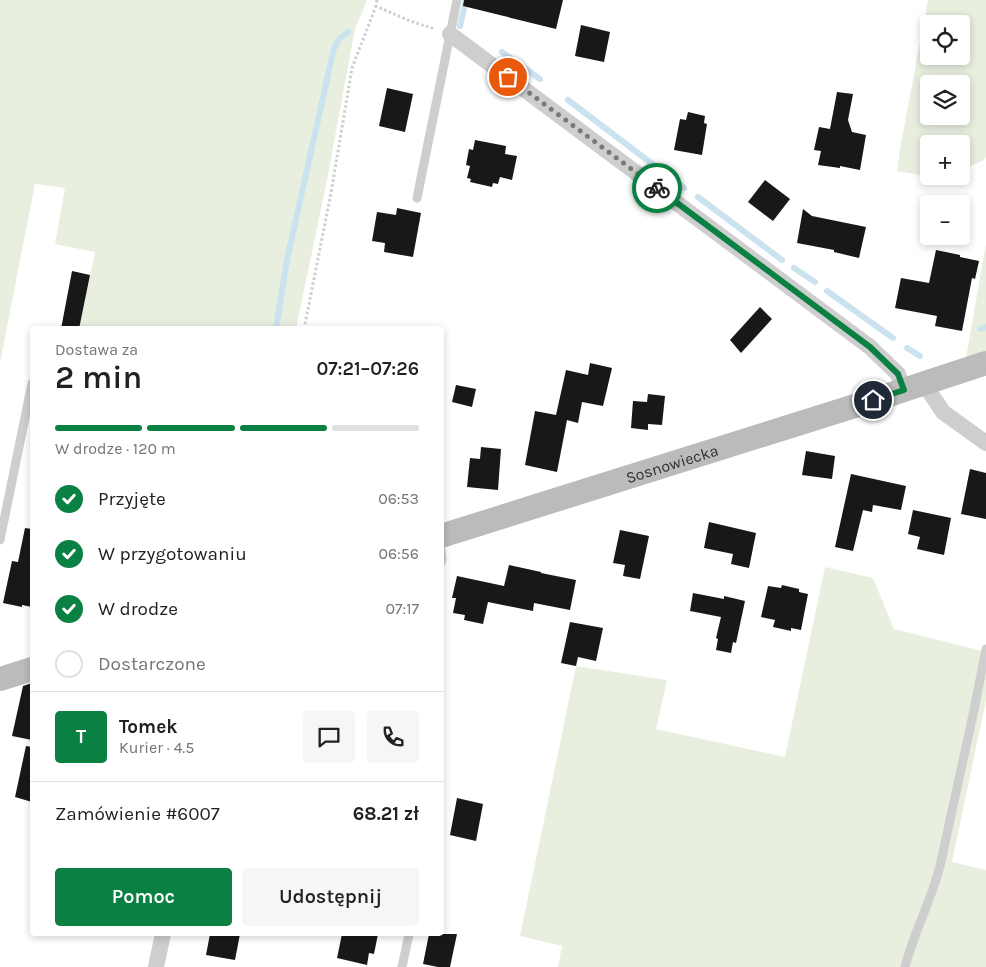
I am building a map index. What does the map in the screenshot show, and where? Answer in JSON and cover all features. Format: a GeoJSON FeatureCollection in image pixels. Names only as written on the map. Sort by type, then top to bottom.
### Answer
{"type":"FeatureCollection","features":[{"type":"Feature","properties":{"kind":"street"},"geometry":{"type":"LineString","coordinates":[[450,34],[870,347],[898,374],[914,386],[931,394],[943,412],[986,443]]}},
{"type":"Feature","properties":{"kind":"street","name":"Sosnowiecka"},"geometry":{"type":"LineString","coordinates":[[444,535],[986,363]]}},
{"type":"Feature","properties":{"kind":"street"},"geometry":{"type":"LineString","coordinates":[[0,679],[30,669]]}},
{"type":"Feature","properties":{"kind":"street"},"geometry":{"type":"LineString","coordinates":[[156,967],[162,936]]}},
{"type":"Feature","properties":{"kind":"lane"},"geometry":{"type":"LineString","coordinates":[[417,198],[457,0]]}},
{"type":"Feature","properties":{"kind":"lane"},"geometry":{"type":"LineString","coordinates":[[0,540],[30,393]]}},
{"type":"Feature","properties":{"kind":"lane"},"geometry":{"type":"LineString","coordinates":[[905,967],[930,900],[940,866],[986,649]]}},
{"type":"Feature","properties":{"kind":"lane"},"geometry":{"type":"LineString","coordinates":[[402,967],[409,936]]}},
{"type":"Feature","properties":{"kind":"path"},"geometry":{"type":"LineString","coordinates":[[305,326],[332,193],[352,68],[377,0]]}},
{"type":"Feature","properties":{"kind":"path"},"geometry":{"type":"LineString","coordinates":[[376,6],[410,21],[450,34]]}},
{"type":"Feature","properties":{"kind":"green space"},"geometry":{"type":"Polygon","coordinates":[[[0,0],[367,0],[355,29],[327,180],[297,326],[80,326],[95,252],[55,244],[65,188],[35,184],[0,363],[0,0]]]}},
{"type":"Feature","properties":{"kind":"green space"},"geometry":{"type":"Polygon","coordinates":[[[928,0],[986,0],[986,157],[984,160],[970,166],[970,135],[920,135],[920,175],[897,171],[920,43],[920,65],[970,65],[970,15],[925,15],[928,0]]]}},
{"type":"Feature","properties":{"kind":"green space"},"geometry":{"type":"Polygon","coordinates":[[[986,243],[986,352],[966,358],[986,243]]]}},
{"type":"Feature","properties":{"kind":"green space"},"geometry":{"type":"Polygon","coordinates":[[[825,567],[873,578],[894,629],[986,652],[986,700],[952,862],[986,870],[986,967],[558,967],[562,946],[520,936],[576,666],[667,680],[656,729],[785,757],[825,567]]]}},
{"type":"Feature","properties":{"kind":"building"},"geometry":{"type":"Polygon","coordinates":[[[464,0],[563,0],[556,29],[463,6],[464,0]]]}},
{"type":"Feature","properties":{"kind":"building"},"geometry":{"type":"Polygon","coordinates":[[[581,25],[610,32],[604,62],[575,56],[581,25]]]}},
{"type":"Feature","properties":{"kind":"building"},"geometry":{"type":"Polygon","coordinates":[[[387,88],[413,94],[405,132],[379,126],[387,88]]]}},
{"type":"Feature","properties":{"kind":"building"},"geometry":{"type":"Polygon","coordinates":[[[837,92],[853,94],[848,120],[852,132],[866,135],[860,170],[840,166],[840,168],[818,165],[821,151],[814,150],[819,127],[830,129],[837,92]]]}},
{"type":"Feature","properties":{"kind":"building"},"geometry":{"type":"Polygon","coordinates":[[[688,112],[705,116],[704,123],[707,124],[702,155],[674,150],[680,119],[686,120],[688,112]]]}},
{"type":"Feature","properties":{"kind":"building"},"geometry":{"type":"Polygon","coordinates":[[[475,140],[506,146],[505,154],[517,156],[512,180],[500,177],[498,184],[493,183],[492,187],[470,182],[471,179],[467,178],[470,166],[466,165],[469,149],[473,150],[475,140]]]}},
{"type":"Feature","properties":{"kind":"building"},"geometry":{"type":"Polygon","coordinates":[[[765,180],[790,199],[773,221],[748,202],[765,180]]]}},
{"type":"Feature","properties":{"kind":"building"},"geometry":{"type":"Polygon","coordinates":[[[397,208],[421,213],[413,257],[384,252],[385,243],[372,241],[377,212],[396,215],[397,208]]]}},
{"type":"Feature","properties":{"kind":"building"},"geometry":{"type":"Polygon","coordinates":[[[803,209],[812,216],[866,227],[859,258],[834,252],[834,250],[797,243],[803,209]]]}},
{"type":"Feature","properties":{"kind":"building"},"geometry":{"type":"Polygon","coordinates":[[[936,250],[979,261],[975,279],[972,278],[962,331],[935,326],[937,316],[895,308],[901,278],[929,283],[936,250]]]}},
{"type":"Feature","properties":{"kind":"building"},"geometry":{"type":"Polygon","coordinates":[[[72,271],[90,275],[80,326],[62,326],[72,271]]]}},
{"type":"Feature","properties":{"kind":"building"},"geometry":{"type":"Polygon","coordinates":[[[760,307],[772,319],[741,353],[730,340],[760,307]]]}},
{"type":"Feature","properties":{"kind":"building"},"geometry":{"type":"Polygon","coordinates":[[[590,363],[612,368],[603,406],[582,402],[578,423],[567,420],[557,472],[525,465],[535,411],[556,415],[566,370],[588,375],[590,363]]]}},
{"type":"Feature","properties":{"kind":"building"},"geometry":{"type":"Polygon","coordinates":[[[456,385],[476,389],[472,407],[452,402],[456,385]]]}},
{"type":"Feature","properties":{"kind":"building"},"geometry":{"type":"Polygon","coordinates":[[[648,394],[665,396],[662,425],[648,424],[648,430],[631,428],[633,401],[647,402],[648,394]]]}},
{"type":"Feature","properties":{"kind":"building"},"geometry":{"type":"Polygon","coordinates":[[[481,447],[501,449],[498,490],[467,487],[470,458],[480,459],[481,447]]]}},
{"type":"Feature","properties":{"kind":"building"},"geometry":{"type":"Polygon","coordinates":[[[806,451],[835,456],[832,479],[802,475],[806,451]]]}},
{"type":"Feature","properties":{"kind":"building"},"geometry":{"type":"Polygon","coordinates":[[[970,469],[986,473],[986,519],[961,514],[970,469]]]}},
{"type":"Feature","properties":{"kind":"building"},"geometry":{"type":"Polygon","coordinates":[[[851,474],[906,486],[901,510],[873,505],[872,512],[863,510],[853,551],[835,547],[851,474]]]}},
{"type":"Feature","properties":{"kind":"building"},"geometry":{"type":"Polygon","coordinates":[[[913,510],[951,518],[944,555],[917,549],[920,537],[908,534],[913,510]]]}},
{"type":"Feature","properties":{"kind":"building"},"geometry":{"type":"Polygon","coordinates":[[[709,522],[756,533],[749,568],[731,564],[733,554],[704,548],[709,522]]]}},
{"type":"Feature","properties":{"kind":"building"},"geometry":{"type":"Polygon","coordinates":[[[25,528],[30,529],[30,607],[3,603],[12,561],[18,562],[25,528]]]}},
{"type":"Feature","properties":{"kind":"building"},"geometry":{"type":"Polygon","coordinates":[[[620,530],[649,536],[640,579],[623,576],[625,565],[613,563],[620,530]]]}},
{"type":"Feature","properties":{"kind":"building"},"geometry":{"type":"Polygon","coordinates":[[[509,565],[576,580],[570,610],[534,603],[533,611],[488,602],[483,624],[464,620],[465,615],[453,613],[456,598],[452,598],[457,576],[504,586],[509,565]]]}},
{"type":"Feature","properties":{"kind":"building"},"geometry":{"type":"Polygon","coordinates":[[[782,585],[799,589],[799,592],[808,594],[801,630],[791,628],[791,631],[773,627],[775,620],[761,617],[768,586],[781,588],[782,585]]]}},
{"type":"Feature","properties":{"kind":"building"},"geometry":{"type":"Polygon","coordinates":[[[693,593],[724,599],[724,596],[745,601],[736,643],[733,642],[731,653],[716,650],[718,639],[716,638],[721,617],[690,611],[693,593]]]}},
{"type":"Feature","properties":{"kind":"building"},"geometry":{"type":"Polygon","coordinates":[[[570,622],[603,628],[596,661],[578,657],[576,666],[561,663],[570,622]]]}},
{"type":"Feature","properties":{"kind":"building"},"geometry":{"type":"Polygon","coordinates":[[[30,684],[30,740],[12,736],[23,686],[30,684]]]}},
{"type":"Feature","properties":{"kind":"building"},"geometry":{"type":"Polygon","coordinates":[[[26,746],[30,747],[30,801],[15,797],[26,746]]]}},
{"type":"Feature","properties":{"kind":"building"},"geometry":{"type":"Polygon","coordinates":[[[457,798],[483,804],[476,841],[450,835],[457,798]]]}},
{"type":"Feature","properties":{"kind":"building"},"geometry":{"type":"Polygon","coordinates":[[[457,934],[450,967],[423,964],[429,936],[457,934]]]}},
{"type":"Feature","properties":{"kind":"building"},"geometry":{"type":"Polygon","coordinates":[[[210,936],[240,936],[235,960],[206,955],[210,936]]]}},
{"type":"Feature","properties":{"kind":"building"},"geometry":{"type":"Polygon","coordinates":[[[342,936],[378,936],[374,954],[369,953],[367,965],[337,958],[342,936]]]}},
{"type":"Feature","properties":{"kind":"waterway"},"geometry":{"type":"LineString","coordinates":[[460,26],[466,0]]}},
{"type":"Feature","properties":{"kind":"waterway"},"geometry":{"type":"LineString","coordinates":[[276,326],[287,260],[334,48],[339,39],[348,32]]}},
{"type":"Feature","properties":{"kind":"waterway"},"geometry":{"type":"LineString","coordinates":[[502,52],[540,79]]}},
{"type":"Feature","properties":{"kind":"waterway"},"geometry":{"type":"LineString","coordinates":[[568,100],[684,188]]}},
{"type":"Feature","properties":{"kind":"waterway"},"geometry":{"type":"LineString","coordinates":[[698,197],[782,260]]}},
{"type":"Feature","properties":{"kind":"waterway"},"geometry":{"type":"LineString","coordinates":[[794,268],[815,282]]}},
{"type":"Feature","properties":{"kind":"waterway"},"geometry":{"type":"LineString","coordinates":[[827,291],[893,338]]}},
{"type":"Feature","properties":{"kind":"waterway"},"geometry":{"type":"LineString","coordinates":[[980,329],[986,327]]}},
{"type":"Feature","properties":{"kind":"waterway"},"geometry":{"type":"LineString","coordinates":[[907,348],[920,356]]}},
{"type":"Feature","properties":{"kind":"way so far"},"geometry":{"type":"LineString","coordinates":[[508,77],[657,188]]}},
{"type":"Feature","properties":{"kind":"route"},"geometry":{"type":"LineString","coordinates":[[657,188],[870,347],[884,360],[898,374],[904,390],[873,400]]}}]}
